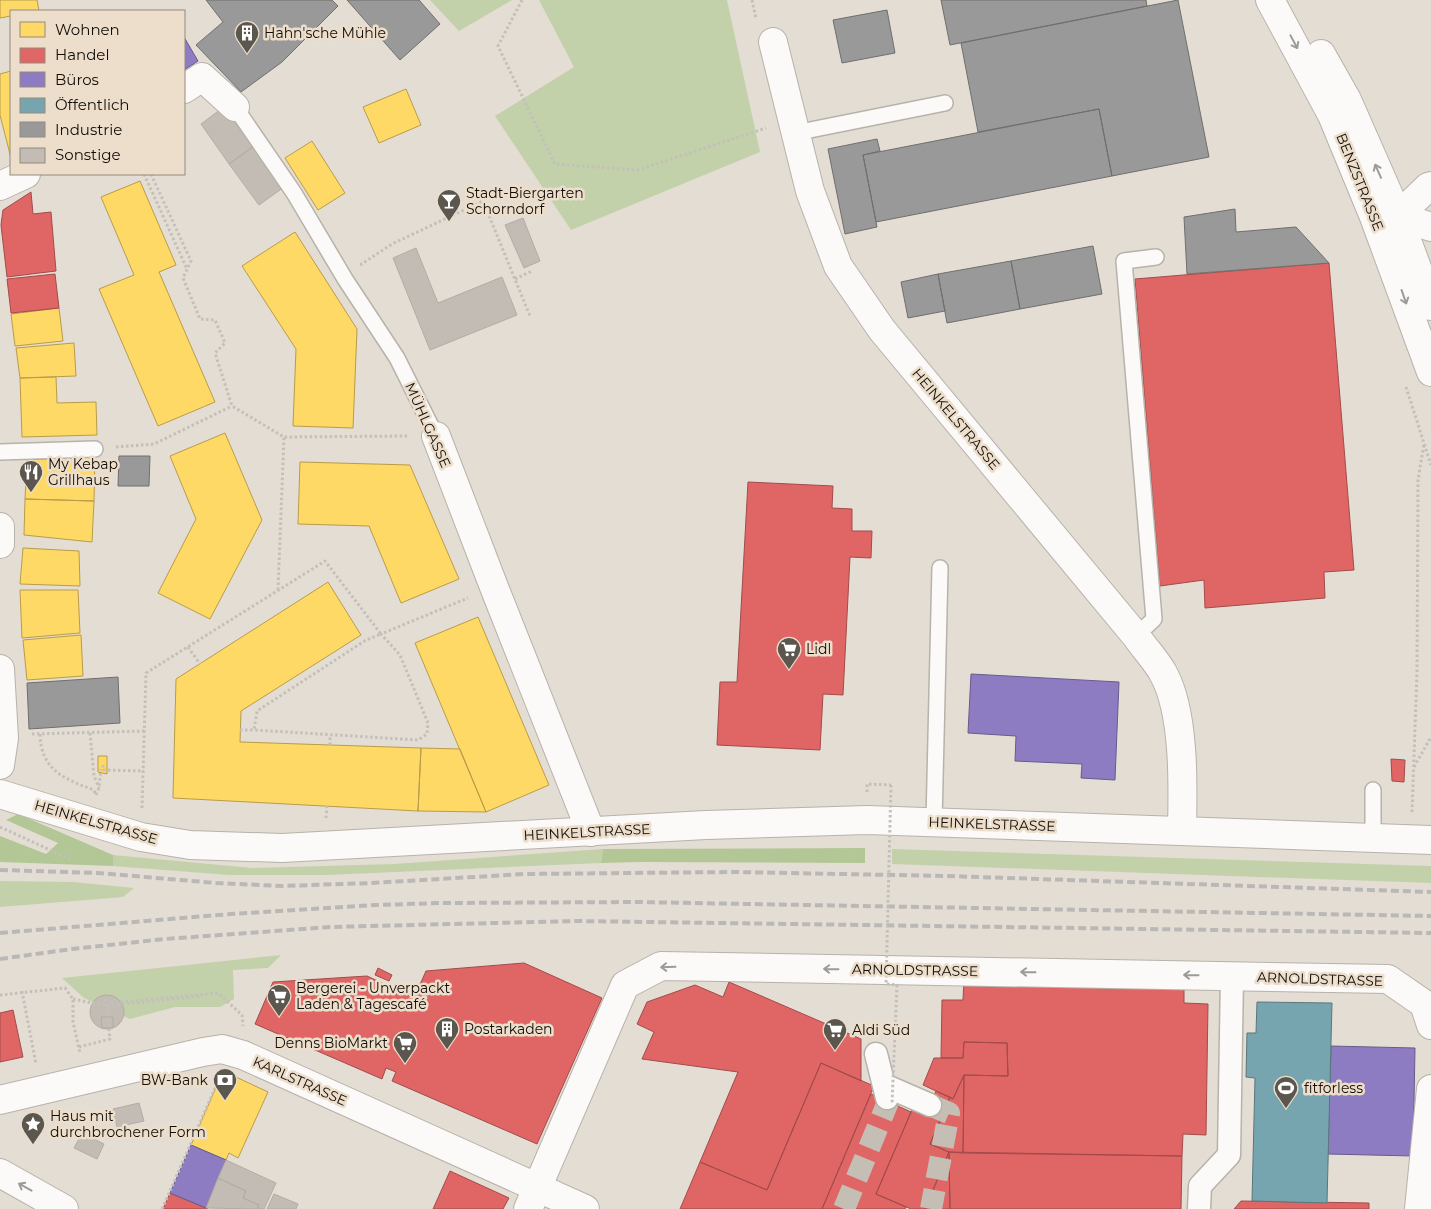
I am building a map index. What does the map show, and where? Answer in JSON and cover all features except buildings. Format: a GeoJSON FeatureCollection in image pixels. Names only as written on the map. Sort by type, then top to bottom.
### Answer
{"type":"FeatureCollection","features":[{"type":"Feature","properties":{"kind":"street","name":"BENZSTRASSE"},"geometry":{"type":"LineString","coordinates":[[1270,0],[1332,115],[1374,217],[1431,372]]}},
{"type":"Feature","properties":{"kind":"street","name":"BENZSTRASSE"},"geometry":{"type":"LineString","coordinates":[[1291,0],[1347,100],[1398,216],[1431,306]]}},
{"type":"Feature","properties":{"kind":"street","name":"HEINKELSTRASSE"},"geometry":{"type":"LineString","coordinates":[[773,42],[810,191],[838,266],[882,330],[1136,636],[1163,673],[1176,707],[1183,777],[1182,831]]}},
{"type":"Feature","properties":{"kind":"street","name":"MÜHLGASSE"},"geometry":{"type":"LineString","coordinates":[[185,88],[202,77],[235,107]]}},
{"type":"Feature","properties":{"kind":"street"},"geometry":{"type":"LineString","coordinates":[[0,186],[24,175]]}},
{"type":"Feature","properties":{"kind":"street"},"geometry":{"type":"LineString","coordinates":[[1431,186],[1398,216],[1431,227]]}},
{"type":"Feature","properties":{"kind":"street","name":"MÜHLGASSE"},"geometry":{"type":"LineString","coordinates":[[436,436],[591,832]]}},
{"type":"Feature","properties":{"kind":"street"},"geometry":{"type":"LineString","coordinates":[[0,527],[0,544]]}},
{"type":"Feature","properties":{"kind":"street"},"geometry":{"type":"LineString","coordinates":[[0,669],[4,738],[0,765]]}},
{"type":"Feature","properties":{"kind":"street","name":"HEINKELSTRASSE"},"geometry":{"type":"LineString","coordinates":[[0,794],[141,837],[190,845],[282,848],[706,825],[867,820],[1421,840]]}},
{"type":"Feature","properties":{"kind":"street","name":"ARNOLDSTRASSE"},"geometry":{"type":"LineString","coordinates":[[532,1198],[595,1034],[624,985],[662,966],[1388,979],[1429,1010]]}},
{"type":"Feature","properties":{"kind":"street"},"geometry":{"type":"LineString","coordinates":[[1199,1209],[1200,1186],[1229,1155],[1232,976]]}},
{"type":"Feature","properties":{"kind":"street","name":"KARLSTRASSE"},"geometry":{"type":"LineString","coordinates":[[0,1100],[87,1081],[203,1052],[222,1050],[243,1055],[532,1198],[585,1209]]}},
{"type":"Feature","properties":{"kind":"street"},"geometry":{"type":"LineString","coordinates":[[876,1054],[888,1097],[930,1105]]}},
{"type":"Feature","properties":{"kind":"street"},"geometry":{"type":"LineString","coordinates":[[1419,1209],[1431,1089]]}},
{"type":"Feature","properties":{"kind":"street"},"geometry":{"type":"LineString","coordinates":[[0,1173],[64,1209]]}},
{"type":"Feature","properties":{"kind":"lane"},"geometry":{"type":"LineString","coordinates":[[793,126],[946,104]]}},
{"type":"Feature","properties":{"kind":"lane","name":"MÜHLGASSE"},"geometry":{"type":"LineString","coordinates":[[235,107],[294,193],[397,358],[436,436]]}},
{"type":"Feature","properties":{"kind":"lane"},"geometry":{"type":"LineString","coordinates":[[1136,636],[1154,620],[1124,260],[1156,257]]}},
{"type":"Feature","properties":{"kind":"lane"},"geometry":{"type":"LineString","coordinates":[[0,452],[94,449]]}},
{"type":"Feature","properties":{"kind":"lane"},"geometry":{"type":"LineString","coordinates":[[934,822],[940,568]]}},
{"type":"Feature","properties":{"kind":"lane"},"geometry":{"type":"LineString","coordinates":[[1373,790],[1373,837]]}},
{"type":"Feature","properties":{"kind":"path"},"geometry":{"type":"LineString","coordinates":[[522,0],[498,46],[554,164],[638,170],[793,126]]}},
{"type":"Feature","properties":{"kind":"path"},"geometry":{"type":"LineString","coordinates":[[144,175],[187,269]]}},
{"type":"Feature","properties":{"kind":"path"},"geometry":{"type":"LineString","coordinates":[[151,175],[191,261],[183,278],[200,320],[215,320],[225,343],[215,352],[232,406],[284,437],[436,436]]}},
{"type":"Feature","properties":{"kind":"path"},"geometry":{"type":"LineString","coordinates":[[346,279],[357,268],[392,244],[483,201],[530,316]]}},
{"type":"Feature","properties":{"kind":"path"},"geometry":{"type":"LineString","coordinates":[[515,279],[532,272]]}},
{"type":"Feature","properties":{"kind":"path"},"geometry":{"type":"LineString","coordinates":[[94,449],[154,444],[232,406]]}},
{"type":"Feature","properties":{"kind":"path"},"geometry":{"type":"LineString","coordinates":[[278,590],[284,437]]}},
{"type":"Feature","properties":{"kind":"path"},"geometry":{"type":"LineString","coordinates":[[1421,840],[1414,767],[1417,673],[1418,480],[1424,443]]}},
{"type":"Feature","properties":{"kind":"path"},"geometry":{"type":"LineString","coordinates":[[141,837],[146,673],[326,561],[381,634],[400,655],[428,722],[427,734],[418,740],[240,730]]}},
{"type":"Feature","properties":{"kind":"path"},"geometry":{"type":"LineString","coordinates":[[254,730],[257,711],[366,640],[494,587]]}},
{"type":"Feature","properties":{"kind":"path"},"geometry":{"type":"LineString","coordinates":[[188,647],[200,664]]}},
{"type":"Feature","properties":{"kind":"path"},"geometry":{"type":"LineString","coordinates":[[32,734],[145,731]]}},
{"type":"Feature","properties":{"kind":"path"},"geometry":{"type":"LineString","coordinates":[[90,733],[94,776],[99,788]]}},
{"type":"Feature","properties":{"kind":"path"},"geometry":{"type":"LineString","coordinates":[[40,734],[40,746],[48,764],[57,773],[94,790],[95,798],[99,788],[103,765],[103,770],[144,771]]}},
{"type":"Feature","properties":{"kind":"path"},"geometry":{"type":"LineString","coordinates":[[330,735],[330,745]]}},
{"type":"Feature","properties":{"kind":"path"},"geometry":{"type":"LineString","coordinates":[[1414,767],[1431,736]]}},
{"type":"Feature","properties":{"kind":"path"},"geometry":{"type":"LineString","coordinates":[[888,1097],[897,985],[886,984],[891,785]]}},
{"type":"Feature","properties":{"kind":"path"},"geometry":{"type":"LineString","coordinates":[[0,827],[70,859]]}},
{"type":"Feature","properties":{"kind":"path"},"geometry":{"type":"LineString","coordinates":[[0,995],[22,991],[65,988],[73,999],[73,1022]]}},
{"type":"Feature","properties":{"kind":"path"},"geometry":{"type":"LineString","coordinates":[[22,991],[34,1054]]}},
{"type":"Feature","properties":{"kind":"path"},"geometry":{"type":"LineString","coordinates":[[73,999],[107,1006],[218,994],[242,1015],[218,993],[110,1003],[107,1006]]}},
{"type":"Feature","properties":{"kind":"path"},"geometry":{"type":"LineString","coordinates":[[79,1047],[110,1039],[106,999]]}},
{"type":"Feature","properties":{"kind":"path"},"geometry":{"type":"LineString","coordinates":[[162,1209],[224,1068]]}},
{"type":"Feature","properties":{"kind":"green space"},"geometry":{"type":"Polygon","coordinates":[[[430,0],[512,0],[459,31],[430,0]]]}},
{"type":"Feature","properties":{"kind":"green space"},"geometry":{"type":"Polygon","coordinates":[[[539,0],[727,0],[760,152],[571,230],[495,116],[574,67],[539,0]]]}},
{"type":"Feature","properties":{"kind":"green space"},"geometry":{"type":"Polygon","coordinates":[[[18,814],[113,855],[113,866],[0,862],[0,836],[46,854],[58,843],[6,820],[18,814]]]}},
{"type":"Feature","properties":{"kind":"green space"},"geometry":{"type":"Polygon","coordinates":[[[865,848],[865,863],[601,863],[603,849],[865,848]]]}},
{"type":"Feature","properties":{"kind":"green space"},"geometry":{"type":"Polygon","coordinates":[[[603,849],[601,863],[327,875],[229,875],[113,866],[113,855],[252,868],[395,864],[603,849]]]}},
{"type":"Feature","properties":{"kind":"green space"},"geometry":{"type":"Polygon","coordinates":[[[892,849],[1431,866],[1431,883],[892,864],[892,849]]]}},
{"type":"Feature","properties":{"kind":"green space"},"geometry":{"type":"Polygon","coordinates":[[[0,881],[73,882],[134,888],[123,897],[0,907],[0,881]]]}},
{"type":"Feature","properties":{"kind":"green space"},"geometry":{"type":"Polygon","coordinates":[[[281,955],[268,968],[233,970],[234,999],[220,1007],[175,1007],[130,1019],[84,998],[62,978],[281,955]]]}},
{"type":"Feature","properties":{"kind":"tunnel"},"geometry":{"type":"LineString","coordinates":[[844,1209],[888,1102]]}},
{"type":"Feature","properties":{"kind":"tunnel"},"geometry":{"type":"LineString","coordinates":[[930,1105],[949,1113],[931,1209]]}},
{"type":"Feature","properties":{"kind":"railway"},"geometry":{"type":"LineString","coordinates":[[0,870],[98,873],[216,883],[282,886],[524,874],[734,872],[948,876],[1431,892]]}},
{"type":"Feature","properties":{"kind":"railway"},"geometry":{"type":"LineString","coordinates":[[0,933],[231,914],[375,905],[443,903],[636,902],[1431,916]]}},
{"type":"Feature","properties":{"kind":"railway"},"geometry":{"type":"LineString","coordinates":[[0,959],[165,939],[330,927],[577,921],[1431,933]]}},
{"type":"Feature","properties":{"kind":"place","name":"Hahn'sche Mühle"},"geometry":{"type":"Point","coordinates":[247,54]}},
{"type":"Feature","properties":{"kind":"place","name":"Stadt-Biergarten Schorndorf"},"geometry":{"type":"Point","coordinates":[449,222]}},
{"type":"Feature","properties":{"kind":"place","name":"My Kebap Grillhaus"},"geometry":{"type":"Point","coordinates":[31,493]}},
{"type":"Feature","properties":{"kind":"place","name":"Lidl"},"geometry":{"type":"Point","coordinates":[789,670]}},
{"type":"Feature","properties":{"kind":"place","name":"Bergerei - Unverpackt Laden & Tagescafé"},"geometry":{"type":"Point","coordinates":[279,1017]}},
{"type":"Feature","properties":{"kind":"place","name":"Postarkaden"},"geometry":{"type":"Point","coordinates":[447,1050]}},
{"type":"Feature","properties":{"kind":"place","name":"Aldi Süd"},"geometry":{"type":"Point","coordinates":[835,1051]}},
{"type":"Feature","properties":{"kind":"place","name":"Denns BioMarkt"},"geometry":{"type":"Point","coordinates":[405,1064]}},
{"type":"Feature","properties":{"kind":"place","name":"BW-Bank"},"geometry":{"type":"Point","coordinates":[225,1101]}},
{"type":"Feature","properties":{"kind":"place","name":"fitforless"},"geometry":{"type":"Point","coordinates":[1286,1109]}},
{"type":"Feature","properties":{"kind":"place","name":"Haus mit durchbrochener Form"},"geometry":{"type":"Point","coordinates":[33,1145]}}]}
